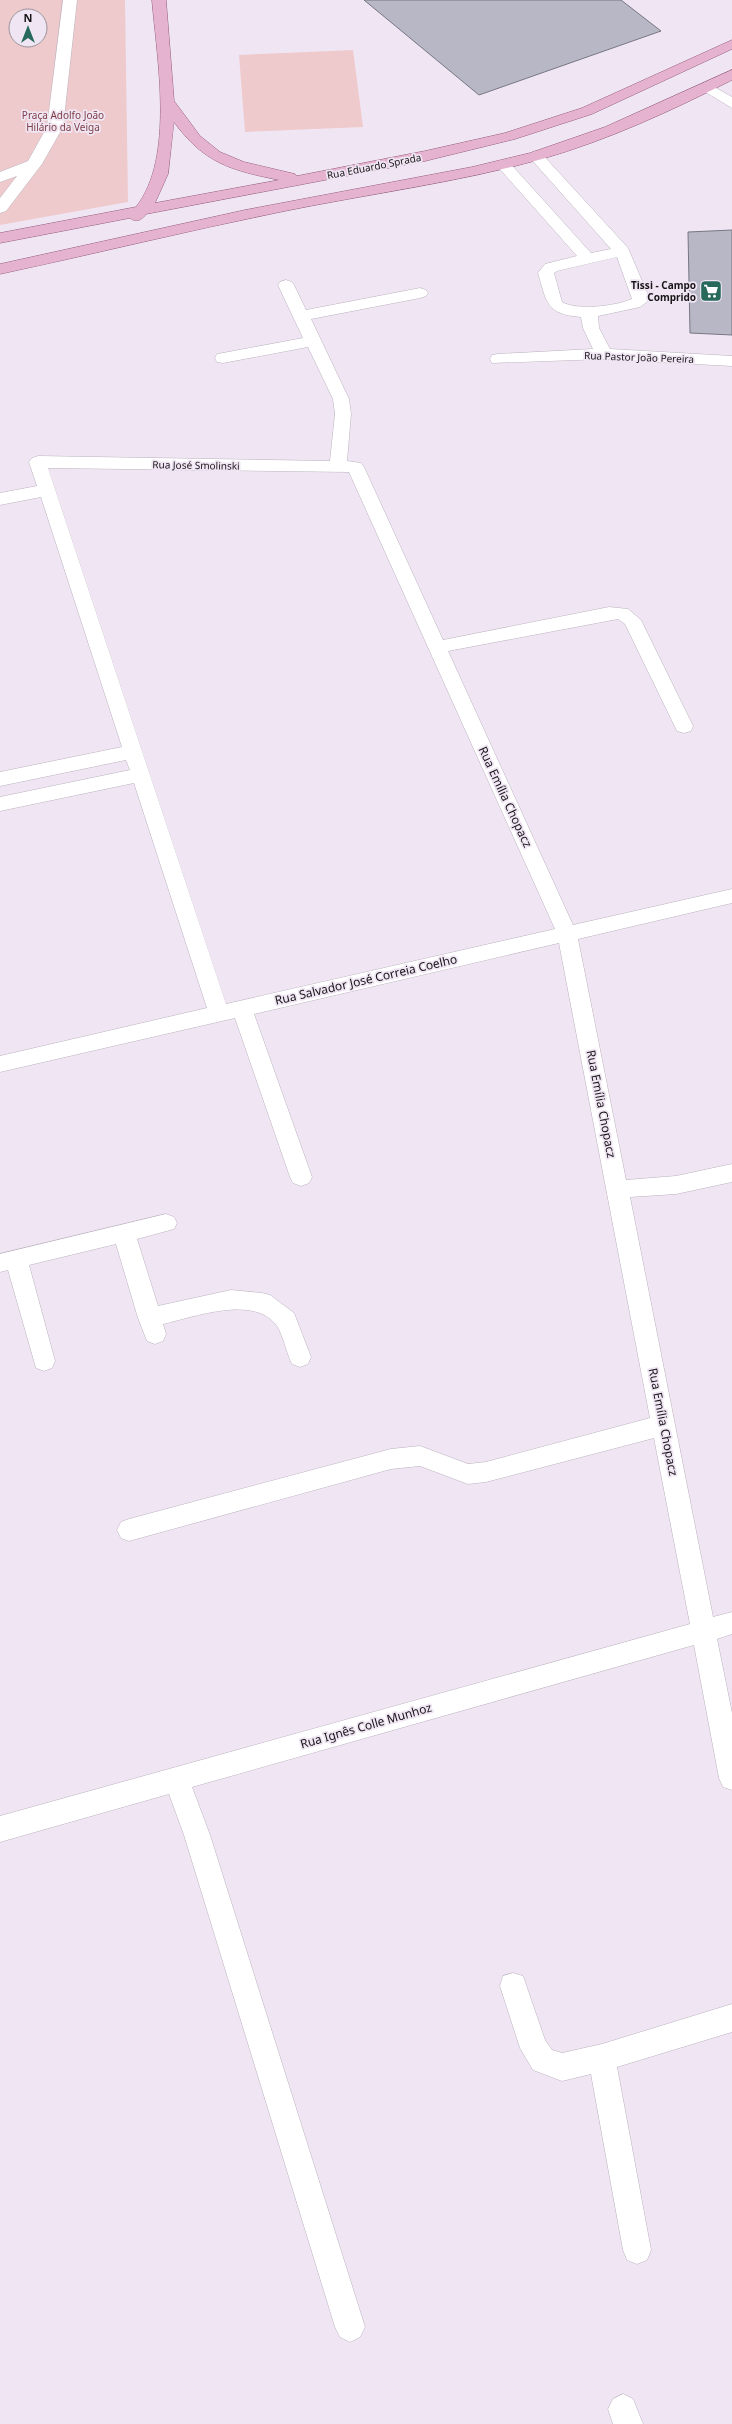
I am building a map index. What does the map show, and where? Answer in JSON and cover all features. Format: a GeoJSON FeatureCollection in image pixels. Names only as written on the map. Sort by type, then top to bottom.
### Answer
{"type":"FeatureCollection","features":[{"type":"Feature","properties":{"kind":"main road"},"geometry":{"type":"LineString","coordinates":[[98,249],[145,210],[158,186],[163,165],[167,102],[158,0]]}},
{"type":"Feature","properties":{"kind":"main road","name":"Rua Eduardo Sprada"},"geometry":{"type":"LineString","coordinates":[[0,238],[303,180],[470,146],[547,125],[587,111],[640,88],[732,44]]}},
{"type":"Feature","properties":{"kind":"main road","name":"Rua Eduardo Sprada"},"geometry":{"type":"LineString","coordinates":[[0,269],[98,249],[280,207],[503,164],[536,156],[615,130],[732,74]]}},
{"type":"Feature","properties":{"kind":"main road"},"geometry":{"type":"LineString","coordinates":[[167,102],[195,139],[212,153],[235,164],[260,172],[303,180]]}},
{"type":"Feature","properties":{"kind":"street"},"geometry":{"type":"LineString","coordinates":[[0,208],[34,164],[55,127],[70,0]]}},
{"type":"Feature","properties":{"kind":"street"},"geometry":{"type":"LineString","coordinates":[[707,87],[732,104]]}},
{"type":"Feature","properties":{"kind":"street"},"geometry":{"type":"LineString","coordinates":[[536,156],[622,251],[640,295],[640,301],[590,312],[559,307],[556,304],[546,273],[551,267],[622,251]]}},
{"type":"Feature","properties":{"kind":"street"},"geometry":{"type":"LineString","coordinates":[[0,177],[34,164]]}},
{"type":"Feature","properties":{"kind":"street"},"geometry":{"type":"LineString","coordinates":[[503,164],[588,259]]}},
{"type":"Feature","properties":{"kind":"street"},"geometry":{"type":"LineString","coordinates":[[286,285],[341,399],[344,414],[347,467]]}},
{"type":"Feature","properties":{"kind":"street"},"geometry":{"type":"LineString","coordinates":[[302,316],[420,293]]}},
{"type":"Feature","properties":{"kind":"street"},"geometry":{"type":"LineString","coordinates":[[590,312],[592,328],[604,354]]}},
{"type":"Feature","properties":{"kind":"street"},"geometry":{"type":"LineString","coordinates":[[223,358],[314,341]]}},
{"type":"Feature","properties":{"kind":"street","name":"Rua Pastor João Pereira"},"geometry":{"type":"LineString","coordinates":[[498,359],[604,354],[732,361]]}},
{"type":"Feature","properties":{"kind":"street","name":"Rua José Smolinski"},"geometry":{"type":"LineString","coordinates":[[47,490],[38,462],[347,467]]}},
{"type":"Feature","properties":{"kind":"street","name":"Rua Emília Chopacz"},"geometry":{"type":"LineString","coordinates":[[347,467],[437,647],[568,933],[732,1778]]}},
{"type":"Feature","properties":{"kind":"street"},"geometry":{"type":"LineString","coordinates":[[0,499],[47,490],[219,1013]]}},
{"type":"Feature","properties":{"kind":"street"},"geometry":{"type":"LineString","coordinates":[[437,647],[609,614],[622,614],[632,620],[684,726]]}},
{"type":"Feature","properties":{"kind":"street"},"geometry":{"type":"LineString","coordinates":[[0,779],[133,752]]}},
{"type":"Feature","properties":{"kind":"street"},"geometry":{"type":"LineString","coordinates":[[0,804],[140,775]]}},
{"type":"Feature","properties":{"kind":"street","name":"Rua Salvador José Correia Coelho"},"geometry":{"type":"LineString","coordinates":[[0,1064],[732,896]]}},
{"type":"Feature","properties":{"kind":"street"},"geometry":{"type":"LineString","coordinates":[[242,1008],[301,1177]]}},
{"type":"Feature","properties":{"kind":"street"},"geometry":{"type":"LineString","coordinates":[[618,1189],[676,1185],[732,1173]]}},
{"type":"Feature","properties":{"kind":"street"},"geometry":{"type":"LineString","coordinates":[[44,1361],[8,1261],[166,1223]]}},
{"type":"Feature","properties":{"kind":"street"},"geometry":{"type":"LineString","coordinates":[[124,1233],[152,1326],[231,1299],[262,1302],[286,1320],[300,1357]]}},
{"type":"Feature","properties":{"kind":"street"},"geometry":{"type":"LineString","coordinates":[[129,1530],[391,1459],[420,1456],[468,1474],[486,1472],[663,1425]]}},
{"type":"Feature","properties":{"kind":"street","name":"Rua Ignês Colle Munhoz"},"geometry":{"type":"LineString","coordinates":[[0,1829],[732,1623]]}},
{"type":"Feature","properties":{"kind":"street"},"geometry":{"type":"LineString","coordinates":[[177,1780],[197,1835],[350,2327]]}},
{"type":"Feature","properties":{"kind":"street"},"geometry":{"type":"LineString","coordinates":[[513,1986],[534,2048],[543,2060],[562,2067],[602,2058],[732,2018]]}},
{"type":"Feature","properties":{"kind":"street"},"geometry":{"type":"LineString","coordinates":[[602,2058],[637,2250]]}},
{"type":"Feature","properties":{"kind":"green space","name":"Praça Adolfo João Hilário da Veiga"},"geometry":{"type":"Polygon","coordinates":[[[0,0],[125,0],[128,202],[0,225],[0,0]]]}},
{"type":"Feature","properties":{"kind":"green space"},"geometry":{"type":"Polygon","coordinates":[[[353,50],[363,127],[245,132],[239,55],[353,50]]]}},
{"type":"Feature","properties":{"kind":"building"},"geometry":{"type":"Polygon","coordinates":[[[364,0],[621,0],[661,31],[479,95],[364,0]]]}},
{"type":"Feature","properties":{"kind":"building","name":"Tissi - Campo Comprido"},"geometry":{"type":"Polygon","coordinates":[[[732,230],[732,335],[690,333],[688,232],[732,230]]]}},
{"type":"Feature","properties":{"kind":"place","name":"Tissi - Campo Comprido"},"geometry":{"type":"Point","coordinates":[711,291]}}]}
